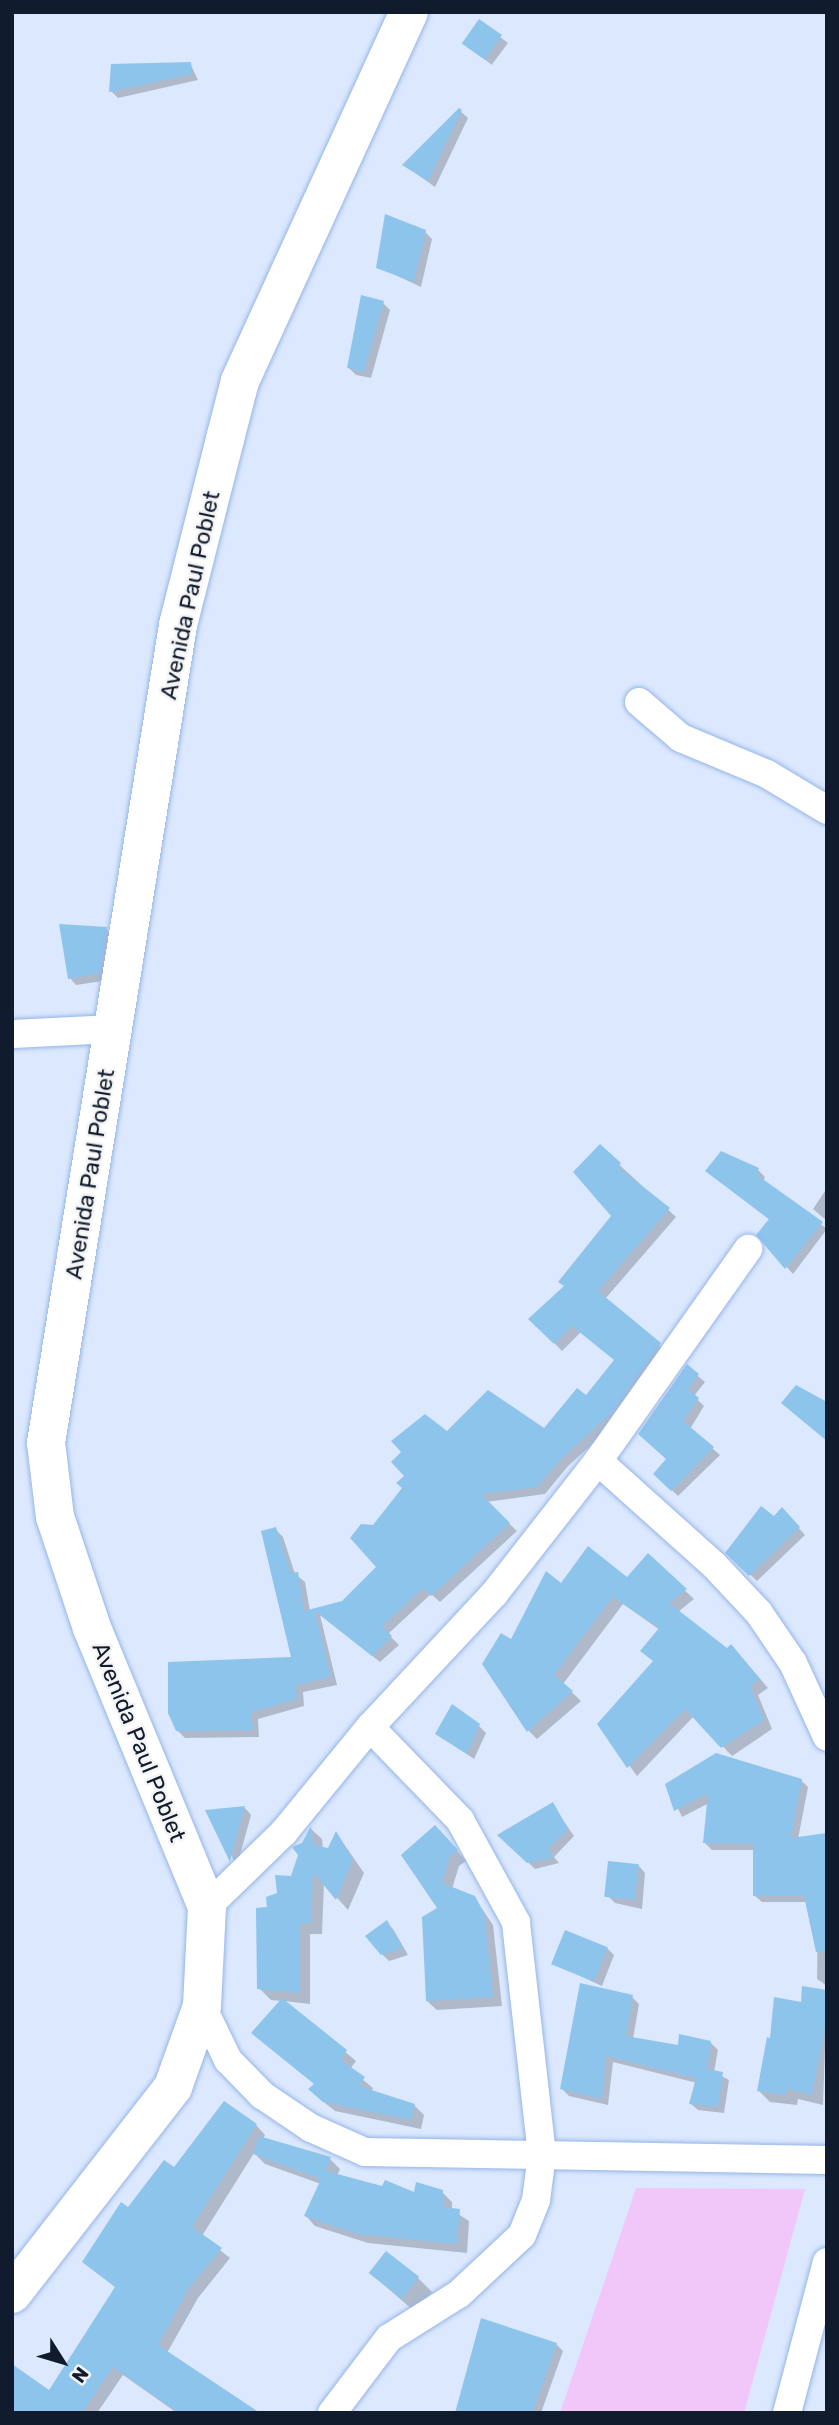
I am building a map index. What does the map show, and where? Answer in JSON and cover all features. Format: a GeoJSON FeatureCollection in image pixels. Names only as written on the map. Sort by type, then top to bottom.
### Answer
{"type":"FeatureCollection","features":[{"type":"Feature","properties":{"kind":"main road","name":"Avenida Paul Poblet"},"geometry":{"type":"LineString","coordinates":[[12,2294],[173,2087],[202,2006],[207,1907],[93,1628],[47,1482],[46,1443],[178,625],[240,382],[409,12]]}},
{"type":"Feature","properties":{"kind":"street"},"geometry":{"type":"LineString","coordinates":[[639,702],[681,738],[767,774],[827,810]]}},
{"type":"Feature","properties":{"kind":"street"},"geometry":{"type":"LineString","coordinates":[[12,1034],[114,1029]]}},
{"type":"Feature","properties":{"kind":"street"},"geometry":{"type":"LineString","coordinates":[[207,1907],[284,1832],[370,1727],[494,1594],[598,1461],[748,1250]]}},
{"type":"Feature","properties":{"kind":"street"},"geometry":{"type":"LineString","coordinates":[[598,1461],[714,1565],[759,1613],[793,1663],[827,1737]]}},
{"type":"Feature","properties":{"kind":"street"},"geometry":{"type":"LineString","coordinates":[[332,2413],[389,2338],[458,2294],[522,2235],[536,2200],[542,2155],[516,1922],[460,1820],[370,1727]]}},
{"type":"Feature","properties":{"kind":"street"},"geometry":{"type":"LineString","coordinates":[[202,2006],[228,2060],[262,2095],[311,2128],[365,2152],[827,2161]]}},
{"type":"Feature","properties":{"kind":"street"},"geometry":{"type":"LineString","coordinates":[[788,2412],[827,2262]]}},
{"type":"Feature","properties":{"kind":"shaded area"},"geometry":{"type":"Polygon","coordinates":[[[636,2188],[805,2189],[744,2413],[560,2413],[636,2188]]]}},
{"type":"Feature","properties":{"kind":"building"},"geometry":{"type":"Polygon","coordinates":[[[479,19],[502,35],[485,60],[462,44],[479,19]]]}},
{"type":"Feature","properties":{"kind":"building"},"geometry":{"type":"Polygon","coordinates":[[[191,62],[192,74],[109,92],[111,64],[191,62]]]}},
{"type":"Feature","properties":{"kind":"building"},"geometry":{"type":"Polygon","coordinates":[[[459,108],[462,110],[428,181],[402,165],[459,108]]]}},
{"type":"Feature","properties":{"kind":"building"},"geometry":{"type":"Polygon","coordinates":[[[385,214],[426,230],[414,282],[376,268],[385,214]]]}},
{"type":"Feature","properties":{"kind":"building"},"geometry":{"type":"Polygon","coordinates":[[[361,295],[384,301],[364,372],[347,368],[361,295]]]}},
{"type":"Feature","properties":{"kind":"building"},"geometry":{"type":"Polygon","coordinates":[[[59,924],[107,927],[100,973],[68,979],[59,924]]]}},
{"type":"Feature","properties":{"kind":"building"},"geometry":{"type":"Polygon","coordinates":[[[600,1144],[621,1163],[618,1167],[670,1208],[598,1291],[661,1343],[612,1412],[561,1459],[537,1487],[481,1494],[510,1523],[431,1596],[423,1588],[382,1626],[392,1636],[372,1656],[315,1611],[331,1677],[296,1685],[297,1699],[251,1712],[253,1730],[176,1731],[168,1713],[168,1662],[291,1657],[261,1531],[276,1527],[291,1573],[298,1572],[304,1611],[342,1601],[376,1567],[350,1538],[361,1524],[373,1525],[402,1488],[396,1483],[404,1476],[391,1462],[401,1452],[391,1441],[425,1414],[447,1431],[488,1390],[544,1428],[577,1388],[586,1395],[614,1360],[572,1326],[554,1344],[528,1319],[564,1286],[558,1282],[611,1216],[573,1172],[600,1144]]]}},
{"type":"Feature","properties":{"kind":"building"},"geometry":{"type":"Polygon","coordinates":[[[721,1151],[759,1168],[757,1175],[823,1222],[785,1269],[756,1235],[769,1219],[705,1171],[721,1151]]]}},
{"type":"Feature","properties":{"kind":"building"},"geometry":{"type":"Polygon","coordinates":[[[687,1364],[699,1374],[688,1389],[699,1398],[683,1421],[714,1447],[671,1491],[653,1474],[666,1459],[638,1434],[687,1364]]]}},
{"type":"Feature","properties":{"kind":"building"},"geometry":{"type":"Polygon","coordinates":[[[796,1385],[827,1402],[827,1441],[781,1403],[796,1385]]]}},
{"type":"Feature","properties":{"kind":"building"},"geometry":{"type":"Polygon","coordinates":[[[761,1506],[774,1516],[782,1507],[800,1527],[749,1576],[725,1553],[761,1506]]]}},
{"type":"Feature","properties":{"kind":"building"},"geometry":{"type":"Polygon","coordinates":[[[588,1546],[627,1577],[648,1553],[687,1589],[669,1603],[727,1648],[731,1644],[760,1679],[750,1686],[764,1720],[721,1748],[685,1709],[627,1768],[597,1724],[653,1661],[640,1651],[659,1628],[613,1597],[554,1675],[573,1691],[527,1732],[482,1664],[501,1633],[511,1639],[546,1571],[561,1583],[588,1546]]]}},
{"type":"Feature","properties":{"kind":"building"},"geometry":{"type":"Polygon","coordinates":[[[452,1704],[480,1724],[467,1754],[435,1734],[452,1704]]]}},
{"type":"Feature","properties":{"kind":"building"},"geometry":{"type":"Polygon","coordinates":[[[716,1753],[802,1779],[791,1838],[827,1833],[827,1951],[816,1952],[804,1896],[753,1896],[753,1844],[703,1843],[708,1793],[674,1811],[665,1784],[716,1753]]]}},
{"type":"Feature","properties":{"kind":"building"},"geometry":{"type":"Polygon","coordinates":[[[553,1802],[568,1829],[548,1849],[554,1857],[527,1863],[497,1835],[553,1802]]]}},
{"type":"Feature","properties":{"kind":"building"},"geometry":{"type":"Polygon","coordinates":[[[245,1806],[230,1861],[230,1862],[205,1810],[245,1806]]]}},
{"type":"Feature","properties":{"kind":"building"},"geometry":{"type":"Polygon","coordinates":[[[435,1825],[458,1850],[450,1856],[442,1883],[475,1896],[484,1913],[493,1997],[426,2001],[422,1917],[437,1908],[401,1855],[435,1825]]]}},
{"type":"Feature","properties":{"kind":"building"},"geometry":{"type":"Polygon","coordinates":[[[311,1826],[313,1845],[328,1848],[336,1831],[353,1860],[336,1900],[313,1872],[311,1923],[299,1924],[299,1993],[257,1989],[256,1908],[267,1907],[266,1897],[277,1893],[275,1875],[291,1876],[298,1855],[292,1847],[302,1843],[311,1826]]]}},
{"type":"Feature","properties":{"kind":"building"},"geometry":{"type":"Polygon","coordinates":[[[608,1861],[639,1864],[635,1900],[604,1897],[608,1861]]]}},
{"type":"Feature","properties":{"kind":"building"},"geometry":{"type":"Polygon","coordinates":[[[387,1920],[403,1948],[381,1955],[365,1936],[387,1920]]]}},
{"type":"Feature","properties":{"kind":"building"},"geometry":{"type":"Polygon","coordinates":[[[565,1930],[608,1947],[594,1982],[551,1964],[565,1930]]]}},
{"type":"Feature","properties":{"kind":"building"},"geometry":{"type":"Polygon","coordinates":[[[580,1983],[633,1995],[626,2036],[678,2045],[679,2034],[711,2041],[707,2069],[723,2072],[718,2107],[689,2104],[696,2078],[606,2056],[602,2099],[560,2089],[580,1983]]]}},
{"type":"Feature","properties":{"kind":"building"},"geometry":{"type":"Polygon","coordinates":[[[802,1986],[827,1990],[827,2018],[812,2095],[787,2089],[786,2095],[757,2091],[767,2037],[770,2038],[774,1997],[801,2002],[802,1986]]]}},
{"type":"Feature","properties":{"kind":"building"},"geometry":{"type":"Polygon","coordinates":[[[282,1998],[347,2050],[341,2060],[365,2077],[359,2086],[415,2104],[411,2120],[323,2102],[308,2089],[314,2084],[251,2033],[282,1998]]]}},
{"type":"Feature","properties":{"kind":"building"},"geometry":{"type":"Polygon","coordinates":[[[224,2101],[257,2124],[192,2227],[222,2248],[189,2288],[158,2345],[260,2413],[179,2413],[113,2367],[82,2413],[12,2413],[12,2364],[49,2390],[115,2287],[82,2262],[121,2202],[128,2207],[164,2160],[174,2167],[224,2101]]]}},
{"type":"Feature","properties":{"kind":"building"},"geometry":{"type":"Polygon","coordinates":[[[259,2136],[331,2157],[326,2171],[382,2186],[385,2180],[414,2192],[416,2182],[443,2190],[443,2207],[460,2209],[457,2244],[357,2234],[304,2216],[321,2179],[253,2154],[259,2136]]]}},
{"type":"Feature","properties":{"kind":"building"},"geometry":{"type":"Polygon","coordinates":[[[386,2251],[419,2277],[402,2299],[369,2273],[386,2251]]]}},
{"type":"Feature","properties":{"kind":"building"},"geometry":{"type":"Polygon","coordinates":[[[481,2318],[557,2343],[532,2413],[455,2413],[481,2318]]]}}]}
